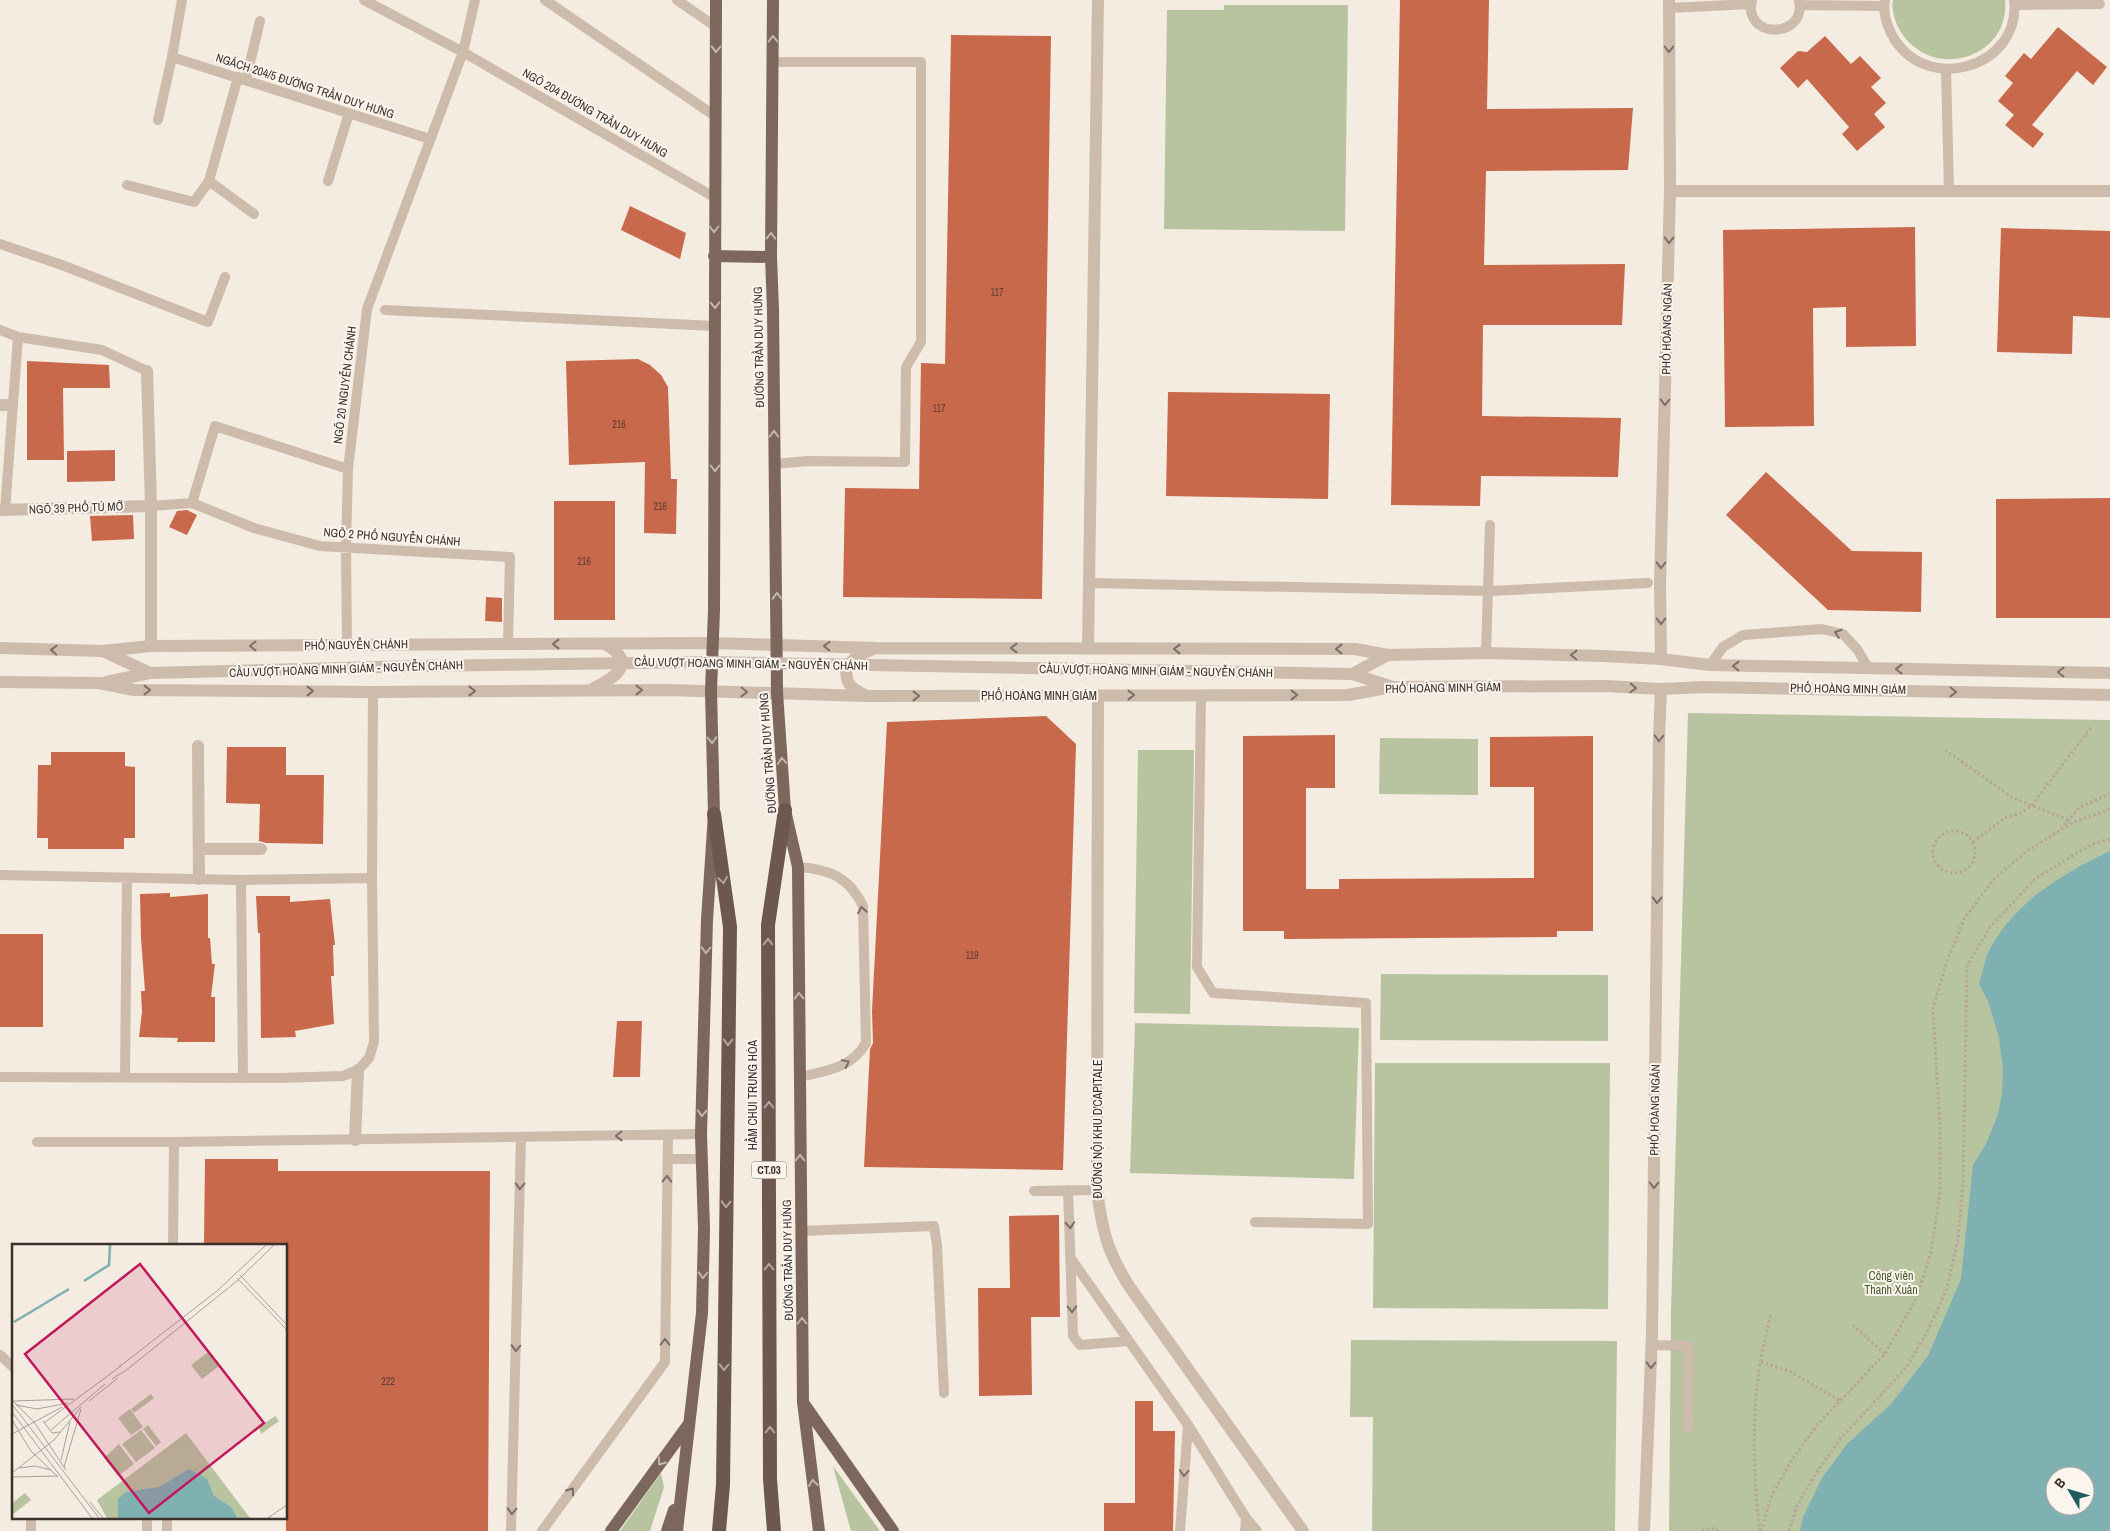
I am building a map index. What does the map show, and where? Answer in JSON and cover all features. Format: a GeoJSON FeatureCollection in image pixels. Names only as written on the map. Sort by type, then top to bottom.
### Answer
{"type":"FeatureCollection","features":[{"type":"Feature","properties":{"kind":"highway","name":"HẦM CHUI TRUNG HÒA"},"geometry":{"type":"LineString","coordinates":[[774,1531],[770,1469],[768,925],[785,810]]}},
{"type":"Feature","properties":{"kind":"highway","name":"HẦM CHUI TRUNG HÒA"},"geometry":{"type":"LineString","coordinates":[[714,814],[730,926],[723,1485],[718,1531]]}},
{"type":"Feature","properties":{"kind":"main road"},"geometry":{"type":"LineString","coordinates":[[677,1531],[702,1313],[704,1229],[701,1134],[707,920],[714,814],[711,691],[714,600],[716,0]]}},
{"type":"Feature","properties":{"kind":"main road","name":"ĐƯỜNG TRẦN DUY HƯNG"},"geometry":{"type":"LineString","coordinates":[[773,0],[771,258],[778,645],[777,692],[785,810],[798,866],[803,1402],[819,1531]]}},
{"type":"Feature","properties":{"kind":"main road"},"geometry":{"type":"LineString","coordinates":[[714,256],[771,258]]}},
{"type":"Feature","properties":{"kind":"main road"},"geometry":{"type":"LineString","coordinates":[[803,1402],[893,1531]]}},
{"type":"Feature","properties":{"kind":"main road"},"geometry":{"type":"LineString","coordinates":[[611,1531],[690,1422]]}},
{"type":"Feature","properties":{"kind":"main road"},"geometry":{"type":"LineString","coordinates":[[667,1531],[681,1491]]}},
{"type":"Feature","properties":{"kind":"street"},"geometry":{"type":"LineString","coordinates":[[1088,648],[1098,0]]}},
{"type":"Feature","properties":{"kind":"street","name":"PHỐ HOÀNG NGÂN"},"geometry":{"type":"LineString","coordinates":[[1661,659],[1660,584],[1670,191],[1669,4]]}},
{"type":"Feature","properties":{"kind":"street"},"geometry":{"type":"LineString","coordinates":[[1670,191],[2110,191]]}},
{"type":"Feature","properties":{"kind":"street"},"geometry":{"type":"LineString","coordinates":[[147,371],[151,506],[151,646]]}},
{"type":"Feature","properties":{"kind":"street","name":"NGÕ 39 PHỐ TÚ MỠ"},"geometry":{"type":"LineString","coordinates":[[3,510],[151,506]]}},
{"type":"Feature","properties":{"kind":"street","name":"PHỐ NGUYỄN CHÁNH"},"geometry":{"type":"LineString","coordinates":[[0,648],[103,651],[151,646],[348,644],[712,643],[778,645]]}},
{"type":"Feature","properties":{"kind":"street"},"geometry":{"type":"LineString","coordinates":[[590,690],[618,674],[622,666],[622,658],[617,651],[605,644]]}},
{"type":"Feature","properties":{"kind":"street","name":"PHỐ HOÀNG MINH GIÁM"},"geometry":{"type":"LineString","coordinates":[[778,645],[876,648],[1355,649],[1388,655],[1486,653],[1661,659],[1710,665],[2110,673]]}},
{"type":"Feature","properties":{"kind":"street"},"geometry":{"type":"LineString","coordinates":[[867,696],[852,689],[846,680],[846,667],[857,656],[876,648]]}},
{"type":"Feature","properties":{"kind":"street","name":"CẦU VƯỢT HOÀNG MINH GIÁM - NGUYỄN CHÁNH"},"geometry":{"type":"LineString","coordinates":[[103,651],[150,673]]}},
{"type":"Feature","properties":{"kind":"street","name":"CẦU VƯỢT HOÀNG MINH GIÁM - NGUYỄN CHÁNH"},"geometry":{"type":"LineString","coordinates":[[1352,674],[1388,655]]}},
{"type":"Feature","properties":{"kind":"street","name":"CẦU VƯỢT HOÀNG MINH GIÁM - NGUYỄN CHÁNH"},"geometry":{"type":"LineString","coordinates":[[99,683],[150,673],[418,666],[708,662],[1352,674],[1392,687]]}},
{"type":"Feature","properties":{"kind":"street"},"geometry":{"type":"LineString","coordinates":[[0,682],[99,683],[134,690],[373,692],[711,691]]}},
{"type":"Feature","properties":{"kind":"street","name":"PHỐ HOÀNG MINH GIÁM"},"geometry":{"type":"LineString","coordinates":[[711,691],[867,696],[1201,696],[1348,695],[1392,687],[1605,686],[1661,689],[1704,687],[2110,695]]}},
{"type":"Feature","properties":{"kind":"street","name":"PHỐ HOÀNG NGÂN"},"geometry":{"type":"LineString","coordinates":[[1644,1531],[1651,1345],[1661,689]]}},
{"type":"Feature","properties":{"kind":"street","name":"ĐƯỜNG NỘI KHU D'CAPITALE"},"geometry":{"type":"LineString","coordinates":[[1098,696],[1097,1190],[1104,1238],[1113,1260],[1147,1312],[1303,1531]]}},
{"type":"Feature","properties":{"kind":"street"},"geometry":{"type":"LineString","coordinates":[[198,746],[199,879]]}},
{"type":"Feature","properties":{"kind":"street"},"geometry":{"type":"LineString","coordinates":[[199,849],[261,849]]}},
{"type":"Feature","properties":{"kind":"street"},"geometry":{"type":"LineString","coordinates":[[355,1140],[358,1070]]}},
{"type":"Feature","properties":{"kind":"lane"},"geometry":{"type":"LineString","coordinates":[[158,120],[182,0]]}},
{"type":"Feature","properties":{"kind":"lane","name":"NGÕ 204 ĐƯỜNG TRẦN DUY HƯNG"},"geometry":{"type":"LineString","coordinates":[[364,0],[463,52],[714,197]]}},
{"type":"Feature","properties":{"kind":"lane"},"geometry":{"type":"LineString","coordinates":[[430,139],[463,52],[475,0]]}},
{"type":"Feature","properties":{"kind":"lane"},"geometry":{"type":"LineString","coordinates":[[545,0],[715,116]]}},
{"type":"Feature","properties":{"kind":"lane"},"geometry":{"type":"LineString","coordinates":[[678,0],[716,27]]}},
{"type":"Feature","properties":{"kind":"lane"},"geometry":{"type":"LineString","coordinates":[[1669,4],[1751,2],[1754,19],[1759,25],[1774,30],[1789,26],[1795,20],[1799,2],[1884,3],[1887,25],[1896,43],[1910,57],[1927,66],[1946,70],[1964,68],[1980,62],[1994,52],[2005,38],[2012,22],[2014,2],[2100,4]]}},
{"type":"Feature","properties":{"kind":"lane"},"geometry":{"type":"LineString","coordinates":[[127,185],[194,202],[209,181],[260,21]]}},
{"type":"Feature","properties":{"kind":"lane","name":"NGÁCH 204/5 ĐƯỜNG TRẦN DUY HƯNG"},"geometry":{"type":"LineString","coordinates":[[172,57],[430,139]]}},
{"type":"Feature","properties":{"kind":"lane"},"geometry":{"type":"LineString","coordinates":[[773,62],[922,62],[921,342],[906,367],[906,462],[808,461],[774,464]]}},
{"type":"Feature","properties":{"kind":"lane"},"geometry":{"type":"LineString","coordinates":[[1946,70],[1950,191]]}},
{"type":"Feature","properties":{"kind":"lane"},"geometry":{"type":"LineString","coordinates":[[328,181],[349,113]]}},
{"type":"Feature","properties":{"kind":"lane","name":"NGÕ 20 NGUYỄN CHÁNH"},"geometry":{"type":"LineString","coordinates":[[348,644],[346,548],[348,469],[367,309],[430,139]]}},
{"type":"Feature","properties":{"kind":"lane"},"geometry":{"type":"LineString","coordinates":[[209,181],[254,214]]}},
{"type":"Feature","properties":{"kind":"lane"},"geometry":{"type":"LineString","coordinates":[[0,244],[62,265],[208,322],[225,277]]}},
{"type":"Feature","properties":{"kind":"lane"},"geometry":{"type":"LineString","coordinates":[[385,310],[715,326]]}},
{"type":"Feature","properties":{"kind":"lane"},"geometry":{"type":"LineString","coordinates":[[0,330],[18,337],[102,350],[147,371]]}},
{"type":"Feature","properties":{"kind":"lane"},"geometry":{"type":"LineString","coordinates":[[3,510],[6,405],[18,337]]}},
{"type":"Feature","properties":{"kind":"lane"},"geometry":{"type":"LineString","coordinates":[[151,506],[192,503],[215,426],[348,469]]}},
{"type":"Feature","properties":{"kind":"lane","name":"NGÕ 2 PHỐ NGUYỄN CHÁNH"},"geometry":{"type":"LineString","coordinates":[[192,503],[254,528],[320,546],[510,557],[508,644]]}},
{"type":"Feature","properties":{"kind":"lane"},"geometry":{"type":"LineString","coordinates":[[1486,653],[1490,525]]}},
{"type":"Feature","properties":{"kind":"lane"},"geometry":{"type":"LineString","coordinates":[[1089,583],[1489,591],[1648,584]]}},
{"type":"Feature","properties":{"kind":"lane"},"geometry":{"type":"LineString","coordinates":[[1710,665],[1723,647],[1742,635],[1822,629],[1844,634],[1857,649],[1868,669]]}},
{"type":"Feature","properties":{"kind":"lane"},"geometry":{"type":"LineString","coordinates":[[0,1077],[243,1078],[343,1076],[358,1070],[369,1058],[374,1042],[372,878],[373,692]]}},
{"type":"Feature","properties":{"kind":"lane"},"geometry":{"type":"LineString","coordinates":[[1201,696],[1197,967],[1213,994],[1366,1003],[1368,1224],[1255,1222]]}},
{"type":"Feature","properties":{"kind":"lane"},"geometry":{"type":"LineString","coordinates":[[798,866],[821,868],[848,884],[856,891],[863,906],[866,1043],[859,1055],[844,1065],[800,1077]]}},
{"type":"Feature","properties":{"kind":"lane"},"geometry":{"type":"LineString","coordinates":[[0,875],[241,880],[372,878]]}},
{"type":"Feature","properties":{"kind":"lane"},"geometry":{"type":"LineString","coordinates":[[125,1077],[128,878]]}},
{"type":"Feature","properties":{"kind":"lane"},"geometry":{"type":"LineString","coordinates":[[241,880],[243,1078]]}},
{"type":"Feature","properties":{"kind":"lane"},"geometry":{"type":"LineString","coordinates":[[37,1142],[355,1140],[701,1134]]}},
{"type":"Feature","properties":{"kind":"lane"},"geometry":{"type":"LineString","coordinates":[[542,1531],[664,1362],[668,1135]]}},
{"type":"Feature","properties":{"kind":"lane"},"geometry":{"type":"LineString","coordinates":[[511,1531],[521,1137]]}},
{"type":"Feature","properties":{"kind":"lane"},"geometry":{"type":"LineString","coordinates":[[173,1244],[174,1142]]}},
{"type":"Feature","properties":{"kind":"lane"},"geometry":{"type":"LineString","coordinates":[[668,1159],[702,1159]]}},
{"type":"Feature","properties":{"kind":"lane"},"geometry":{"type":"LineString","coordinates":[[1068,1190],[1072,1260],[1073,1336],[1075,1341],[1080,1345],[1129,1341]]}},
{"type":"Feature","properties":{"kind":"lane"},"geometry":{"type":"LineString","coordinates":[[1034,1191],[1097,1190]]}},
{"type":"Feature","properties":{"kind":"lane"},"geometry":{"type":"LineString","coordinates":[[801,1232],[934,1226],[937,1245],[944,1393]]}},
{"type":"Feature","properties":{"kind":"lane"},"geometry":{"type":"LineString","coordinates":[[1072,1260],[1188,1425],[1246,1518],[1258,1531]]}},
{"type":"Feature","properties":{"kind":"lane"},"geometry":{"type":"LineString","coordinates":[[1651,1345],[1689,1346],[1688,1428]]}},
{"type":"Feature","properties":{"kind":"lane"},"geometry":{"type":"LineString","coordinates":[[0,1355],[12,1366]]}},
{"type":"Feature","properties":{"kind":"lane"},"geometry":{"type":"LineString","coordinates":[[1180,1531],[1188,1425]]}},
{"type":"Feature","properties":{"kind":"lane"},"geometry":{"type":"LineString","coordinates":[[31,1518],[31,1531]]}},
{"type":"Feature","properties":{"kind":"lane"},"geometry":{"type":"LineString","coordinates":[[147,1518],[147,1531]]}},
{"type":"Feature","properties":{"kind":"lane"},"geometry":{"type":"LineString","coordinates":[[167,1518],[167,1531]]}},
{"type":"Feature","properties":{"kind":"lane"},"geometry":{"type":"LineString","coordinates":[[1245,1531],[1246,1518]]}},
{"type":"Feature","properties":{"kind":"path"},"geometry":{"type":"LineString","coordinates":[[1973,842],[2005,818],[2021,813],[2032,806],[2092,726]]}},
{"type":"Feature","properties":{"kind":"path"},"geometry":{"type":"LineString","coordinates":[[1945,750],[2013,798],[2068,820]]}},
{"type":"Feature","properties":{"kind":"path"},"geometry":{"type":"LineString","coordinates":[[2058,833],[2080,807],[2110,794]]}},
{"type":"Feature","properties":{"kind":"path"},"geometry":{"type":"LineString","coordinates":[[1760,1531],[1772,1495],[1791,1461],[1818,1424],[1885,1354],[1917,1297],[1931,1252],[1940,1193],[1940,1127],[1933,1008],[1947,961],[1964,919],[1994,879],[2027,851],[2074,822],[2110,809]]}},
{"type":"Feature","properties":{"kind":"path"},"geometry":{"type":"LineString","coordinates":[[1947,833],[1960,833],[1973,842],[1974,860],[1964,870],[1951,873],[1938,866],[1935,860],[1934,847],[1942,836],[1947,833]]}},
{"type":"Feature","properties":{"kind":"path"},"geometry":{"type":"LineString","coordinates":[[1789,1531],[1797,1506],[1818,1470],[1841,1438],[1906,1368],[1926,1334],[1946,1291],[1958,1239],[1963,1184],[1967,966],[1990,927],[2036,878],[2092,844],[2110,839]]}},
{"type":"Feature","properties":{"kind":"path"},"geometry":{"type":"LineString","coordinates":[[1760,1531],[1755,1492],[1756,1421],[1761,1362],[1771,1313]]}},
{"type":"Feature","properties":{"kind":"path"},"geometry":{"type":"LineString","coordinates":[[1853,1325],[1885,1354]]}},
{"type":"Feature","properties":{"kind":"path"},"geometry":{"type":"LineString","coordinates":[[1761,1362],[1789,1371],[1841,1401]]}},
{"type":"Feature","properties":{"kind":"path"},"geometry":{"type":"LineString","coordinates":[[1702,1531],[1710,1528],[1719,1531]]}},
{"type":"Feature","properties":{"kind":"green space"},"geometry":{"type":"Polygon","coordinates":[[[1893,0],[2005,0],[2003,20],[1995,37],[1983,49],[1966,57],[1948,59],[1930,56],[1913,46],[1899,29],[1893,11],[1893,0]]]}},
{"type":"Feature","properties":{"kind":"green space"},"geometry":{"type":"Polygon","coordinates":[[[1224,5],[1348,5],[1345,231],[1164,229],[1167,10],[1224,10],[1224,5]]]}},
{"type":"Feature","properties":{"kind":"green space","name":"Công viên Thanh Xuân"},"geometry":{"type":"Polygon","coordinates":[[[1688,713],[2110,720],[2110,1531],[1669,1531],[1671,1312],[1688,713]]]}},
{"type":"Feature","properties":{"kind":"green space"},"geometry":{"type":"Polygon","coordinates":[[[1380,738],[1478,739],[1478,795],[1379,794],[1380,738]]]}},
{"type":"Feature","properties":{"kind":"green space"},"geometry":{"type":"Polygon","coordinates":[[[1138,750],[1194,750],[1190,1014],[1134,1013],[1138,750]]]}},
{"type":"Feature","properties":{"kind":"green space"},"geometry":{"type":"Polygon","coordinates":[[[1381,974],[1608,975],[1608,1041],[1380,1040],[1381,974]]]}},
{"type":"Feature","properties":{"kind":"green space"},"geometry":{"type":"Polygon","coordinates":[[[1135,1023],[1359,1028],[1354,1179],[1130,1173],[1135,1023]]]}},
{"type":"Feature","properties":{"kind":"green space"},"geometry":{"type":"Polygon","coordinates":[[[1375,1063],[1610,1063],[1608,1309],[1373,1308],[1375,1063]]]}},
{"type":"Feature","properties":{"kind":"green space"},"geometry":{"type":"Polygon","coordinates":[[[1351,1340],[1617,1341],[1615,1531],[1372,1531],[1373,1417],[1350,1417],[1351,1340]]]}},
{"type":"Feature","properties":{"kind":"green space"},"geometry":{"type":"Polygon","coordinates":[[[833,1466],[880,1531],[851,1531],[833,1466]]]}},
{"type":"Feature","properties":{"kind":"green space"},"geometry":{"type":"Polygon","coordinates":[[[661,1473],[664,1487],[650,1531],[620,1531],[661,1473]]]}},
{"type":"Feature","properties":{"kind":"water"},"geometry":{"type":"Polygon","coordinates":[[[2110,851],[2110,1531],[1800,1531],[1803,1517],[1822,1478],[1847,1444],[1891,1404],[1928,1356],[1961,1279],[1973,1165],[1986,1144],[1998,1114],[2002,1094],[2003,1070],[1999,1038],[1988,1001],[1979,984],[1989,951],[2014,915],[2043,890],[2076,869],[2110,851]]]}},
{"type":"Feature","properties":{"kind":"building"},"geometry":{"type":"Polygon","coordinates":[[[1400,0],[1489,0],[1487,109],[1633,108],[1628,170],[1486,171],[1484,265],[1625,264],[1622,325],[1483,325],[1482,416],[1621,418],[1618,477],[1481,476],[1480,506],[1391,505],[1400,0]]]}},
{"type":"Feature","properties":{"kind":"building"},"geometry":{"type":"Polygon","coordinates":[[[2058,27],[2107,67],[2093,85],[2077,71],[2032,125],[2044,134],[2033,148],[2005,125],[2014,115],[1998,101],[2013,83],[2005,76],[2024,53],[2031,59],[2058,27]]]}},
{"type":"Feature","properties":{"kind":"building"},"geometry":{"type":"Polygon","coordinates":[[[951,35],[1051,36],[1042,599],[843,597],[845,488],[919,489],[921,363],[945,364],[951,35]]]}},
{"type":"Feature","properties":{"kind":"building"},"geometry":{"type":"Polygon","coordinates":[[[1825,36],[1851,64],[1860,56],[1881,78],[1871,87],[1886,103],[1874,114],[1885,127],[1857,151],[1842,134],[1849,127],[1807,79],[1798,88],[1780,68],[1798,51],[1807,52],[1825,36]]]}},
{"type":"Feature","properties":{"kind":"building"},"geometry":{"type":"Polygon","coordinates":[[[630,206],[686,233],[680,259],[621,230],[630,206]]]}},
{"type":"Feature","properties":{"kind":"building"},"geometry":{"type":"Polygon","coordinates":[[[1915,227],[1916,346],[1846,347],[1846,307],[1813,308],[1814,426],[1725,427],[1723,230],[1915,227]]]}},
{"type":"Feature","properties":{"kind":"building"},"geometry":{"type":"Polygon","coordinates":[[[2001,228],[2110,231],[2110,318],[2073,316],[2072,354],[1997,352],[2001,228]]]}},
{"type":"Feature","properties":{"kind":"building"},"geometry":{"type":"Polygon","coordinates":[[[638,359],[650,365],[661,375],[668,387],[671,479],[677,479],[676,534],[644,533],[645,462],[569,465],[566,361],[638,359]]]}},
{"type":"Feature","properties":{"kind":"building"},"geometry":{"type":"Polygon","coordinates":[[[27,361],[109,365],[110,388],[63,388],[64,460],[27,460],[27,361]]]}},
{"type":"Feature","properties":{"kind":"building"},"geometry":{"type":"Polygon","coordinates":[[[1168,392],[1330,394],[1328,499],[1166,496],[1168,392]]]}},
{"type":"Feature","properties":{"kind":"building"},"geometry":{"type":"Polygon","coordinates":[[[115,450],[115,481],[67,482],[67,451],[115,450]]]}},
{"type":"Feature","properties":{"kind":"building"},"geometry":{"type":"Polygon","coordinates":[[[1766,472],[1852,551],[1922,552],[1921,612],[1828,610],[1726,515],[1766,472]]]}},
{"type":"Feature","properties":{"kind":"building"},"geometry":{"type":"Polygon","coordinates":[[[2110,498],[2110,618],[1996,618],[1996,499],[2110,498]]]}},
{"type":"Feature","properties":{"kind":"building"},"geometry":{"type":"Polygon","coordinates":[[[554,501],[615,501],[615,620],[554,620],[554,501]]]}},
{"type":"Feature","properties":{"kind":"building"},"geometry":{"type":"Polygon","coordinates":[[[187,510],[197,515],[187,535],[169,527],[177,511],[187,510]]]}},
{"type":"Feature","properties":{"kind":"building"},"geometry":{"type":"Polygon","coordinates":[[[133,515],[134,539],[92,541],[90,516],[133,515]]]}},
{"type":"Feature","properties":{"kind":"building"},"geometry":{"type":"Polygon","coordinates":[[[486,597],[502,598],[502,622],[485,621],[486,597]]]}},
{"type":"Feature","properties":{"kind":"building"},"geometry":{"type":"Polygon","coordinates":[[[1046,716],[1076,744],[1063,1170],[864,1167],[870,1049],[873,1043],[872,1011],[887,722],[1046,716]]]}},
{"type":"Feature","properties":{"kind":"building"},"geometry":{"type":"Polygon","coordinates":[[[1335,735],[1335,788],[1306,788],[1306,889],[1339,889],[1339,879],[1534,878],[1534,787],[1490,787],[1490,737],[1593,736],[1593,931],[1557,931],[1557,937],[1284,939],[1284,931],[1243,931],[1243,736],[1335,735]]]}},
{"type":"Feature","properties":{"kind":"building"},"geometry":{"type":"Polygon","coordinates":[[[227,747],[286,747],[286,775],[324,775],[323,844],[266,843],[259,841],[260,804],[226,803],[227,747]]]}},
{"type":"Feature","properties":{"kind":"building"},"geometry":{"type":"Polygon","coordinates":[[[51,752],[125,752],[125,766],[135,767],[135,838],[124,838],[124,849],[48,849],[48,838],[37,838],[38,765],[51,765],[51,752]]]}},
{"type":"Feature","properties":{"kind":"building"},"geometry":{"type":"Polygon","coordinates":[[[170,893],[170,897],[208,894],[208,938],[210,938],[212,964],[215,964],[211,997],[215,997],[215,1042],[177,1042],[178,1038],[139,1037],[142,1012],[141,991],[145,991],[140,894],[170,893]]]}},
{"type":"Feature","properties":{"kind":"building"},"geometry":{"type":"Polygon","coordinates":[[[256,896],[290,896],[290,902],[330,899],[335,945],[333,945],[334,976],[331,976],[334,1024],[295,1031],[296,1037],[261,1038],[260,933],[258,933],[256,896]]]}},
{"type":"Feature","properties":{"kind":"building"},"geometry":{"type":"Polygon","coordinates":[[[0,934],[43,934],[43,1027],[0,1027],[0,934]]]}},
{"type":"Feature","properties":{"kind":"building"},"geometry":{"type":"Polygon","coordinates":[[[617,1021],[642,1021],[640,1077],[613,1077],[617,1021]]]}},
{"type":"Feature","properties":{"kind":"building"},"geometry":{"type":"Polygon","coordinates":[[[205,1159],[278,1159],[278,1171],[490,1171],[488,1531],[286,1531],[286,1518],[288,1518],[288,1244],[204,1244],[205,1159]]]}},
{"type":"Feature","properties":{"kind":"building"},"geometry":{"type":"Polygon","coordinates":[[[1059,1215],[1060,1317],[1031,1317],[1032,1395],[979,1396],[978,1288],[1010,1288],[1009,1216],[1059,1215]]]}},
{"type":"Feature","properties":{"kind":"building"},"geometry":{"type":"Polygon","coordinates":[[[1135,1401],[1153,1401],[1153,1431],[1175,1431],[1173,1531],[1104,1531],[1104,1503],[1135,1503],[1135,1401]]]}}]}
